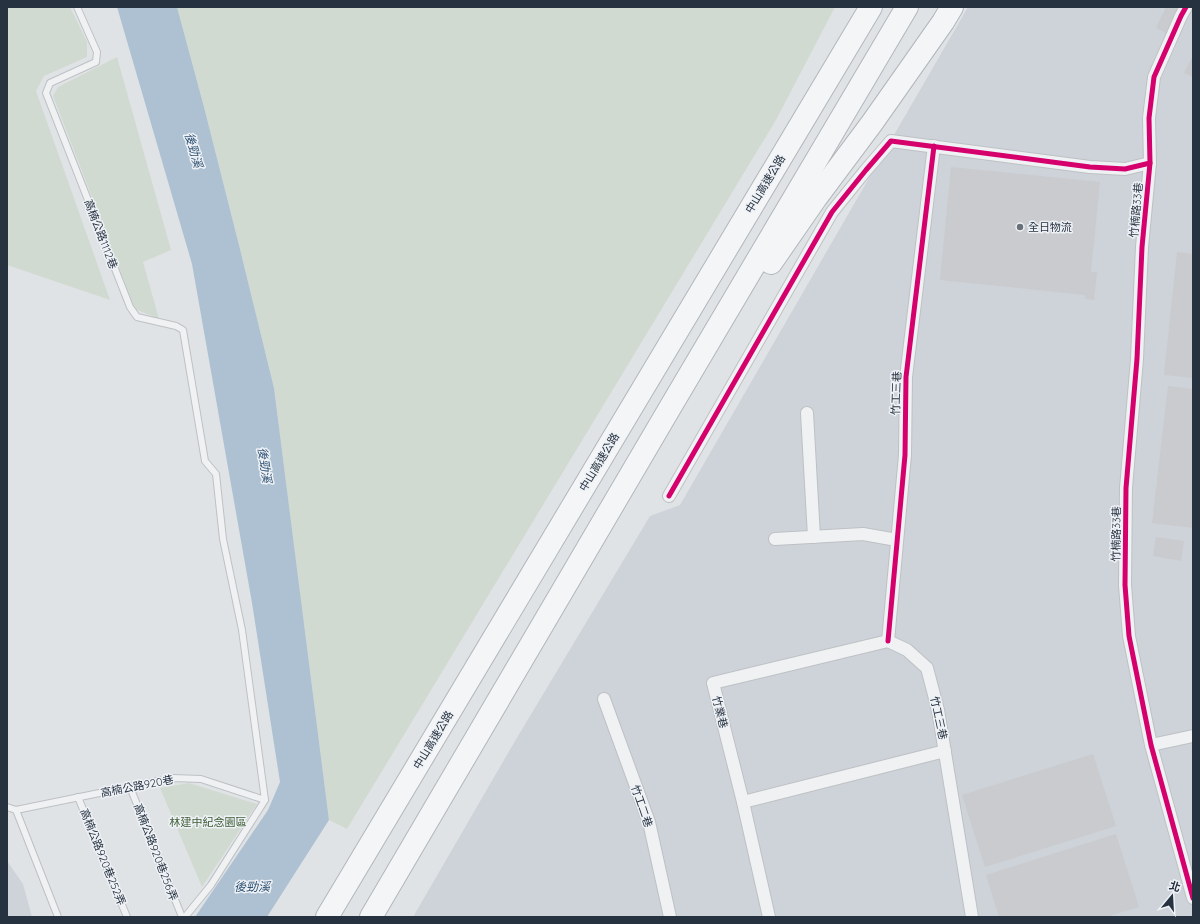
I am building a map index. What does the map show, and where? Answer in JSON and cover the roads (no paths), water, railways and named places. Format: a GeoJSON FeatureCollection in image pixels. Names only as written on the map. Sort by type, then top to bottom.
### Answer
{"type":"FeatureCollection","features":[{"type":"Feature","properties":{"kind":"highway"},"geometry":{"type":"LineString","coordinates":[[823,88],[862,7]]}},
{"type":"Feature","properties":{"kind":"highway","name":"中山高速公路"},"geometry":{"type":"LineString","coordinates":[[327,917],[871,7]]}},
{"type":"Feature","properties":{"kind":"highway"},"geometry":{"type":"LineString","coordinates":[[371,917],[907,7]]}},
{"type":"Feature","properties":{"kind":"highway"},"geometry":{"type":"LineString","coordinates":[[671,406],[816,198],[872,124],[952,7]]}},
{"type":"Feature","properties":{"kind":"street","name":"竹楠路33巷"},"geometry":{"type":"LineString","coordinates":[[1186,7],[1154,77],[1149,118],[1150,163],[1142,247],[1137,359],[1126,488],[1125,585],[1128,636],[1151,745],[1193,898]]}},
{"type":"Feature","properties":{"kind":"street"},"geometry":{"type":"LineString","coordinates":[[669,496],[832,212],[891,141],[1090,167],[1125,169],[1150,163]]}},
{"type":"Feature","properties":{"kind":"street","name":"竹工三巷"},"geometry":{"type":"LineString","coordinates":[[934,146],[906,377],[905,455],[888,641],[907,650],[927,668],[938,710],[972,917]]}},
{"type":"Feature","properties":{"kind":"street"},"geometry":{"type":"LineString","coordinates":[[807,413],[814,537]]}},
{"type":"Feature","properties":{"kind":"street"},"geometry":{"type":"LineString","coordinates":[[775,539],[863,534],[897,540]]}},
{"type":"Feature","properties":{"kind":"street","name":"竹業巷"},"geometry":{"type":"LineString","coordinates":[[769,917],[713,683],[888,641]]}},
{"type":"Feature","properties":{"kind":"street","name":"竹工二巷"},"geometry":{"type":"LineString","coordinates":[[604,699],[649,822],[670,917]]}},
{"type":"Feature","properties":{"kind":"street"},"geometry":{"type":"LineString","coordinates":[[1151,745],[1193,736]]}},
{"type":"Feature","properties":{"kind":"street","name":"竹工三巷"},"geometry":{"type":"LineString","coordinates":[[742,802],[945,751]]}},
{"type":"Feature","properties":{"kind":"lane","name":"高楠公路1112巷"},"geometry":{"type":"LineString","coordinates":[[77,7],[97,52],[96,62],[50,83],[46,93],[130,307],[138,317],[176,326],[184,330],[206,461],[216,474],[223,539],[242,630],[266,800]]}},
{"type":"Feature","properties":{"kind":"lane","name":"高楠公路920巷"},"geometry":{"type":"LineString","coordinates":[[16,810],[173,778],[201,779],[266,800]]}},
{"type":"Feature","properties":{"kind":"lane","name":"高楠公路920巷256弄"},"geometry":{"type":"LineString","coordinates":[[130,786],[183,917]]}},
{"type":"Feature","properties":{"kind":"lane","name":"高楠公路920巷252弄"},"geometry":{"type":"LineString","coordinates":[[78,797],[127,917]]}},
{"type":"Feature","properties":{"kind":"lane"},"geometry":{"type":"LineString","coordinates":[[183,917],[211,885],[266,800]]}},
{"type":"Feature","properties":{"kind":"lane"},"geometry":{"type":"LineString","coordinates":[[7,807],[16,810],[58,917]]}},
{"type":"Feature","properties":{"kind":"water","name":"後勁溪"},"geometry":{"type":"Polygon","coordinates":[[[117,7],[177,7],[204,107],[274,388],[329,820],[267,917],[195,917],[268,810],[280,782],[252,603],[192,264],[117,7]]]}},
{"type":"Feature","properties":{"kind":"place","name":"全日物流"},"geometry":{"type":"Point","coordinates":[1020,227]}},
{"type":"Feature","properties":{"kind":"park label","name":"林建中紀念園區"},"geometry":{"type":"Point","coordinates":[208,822]}}]}
